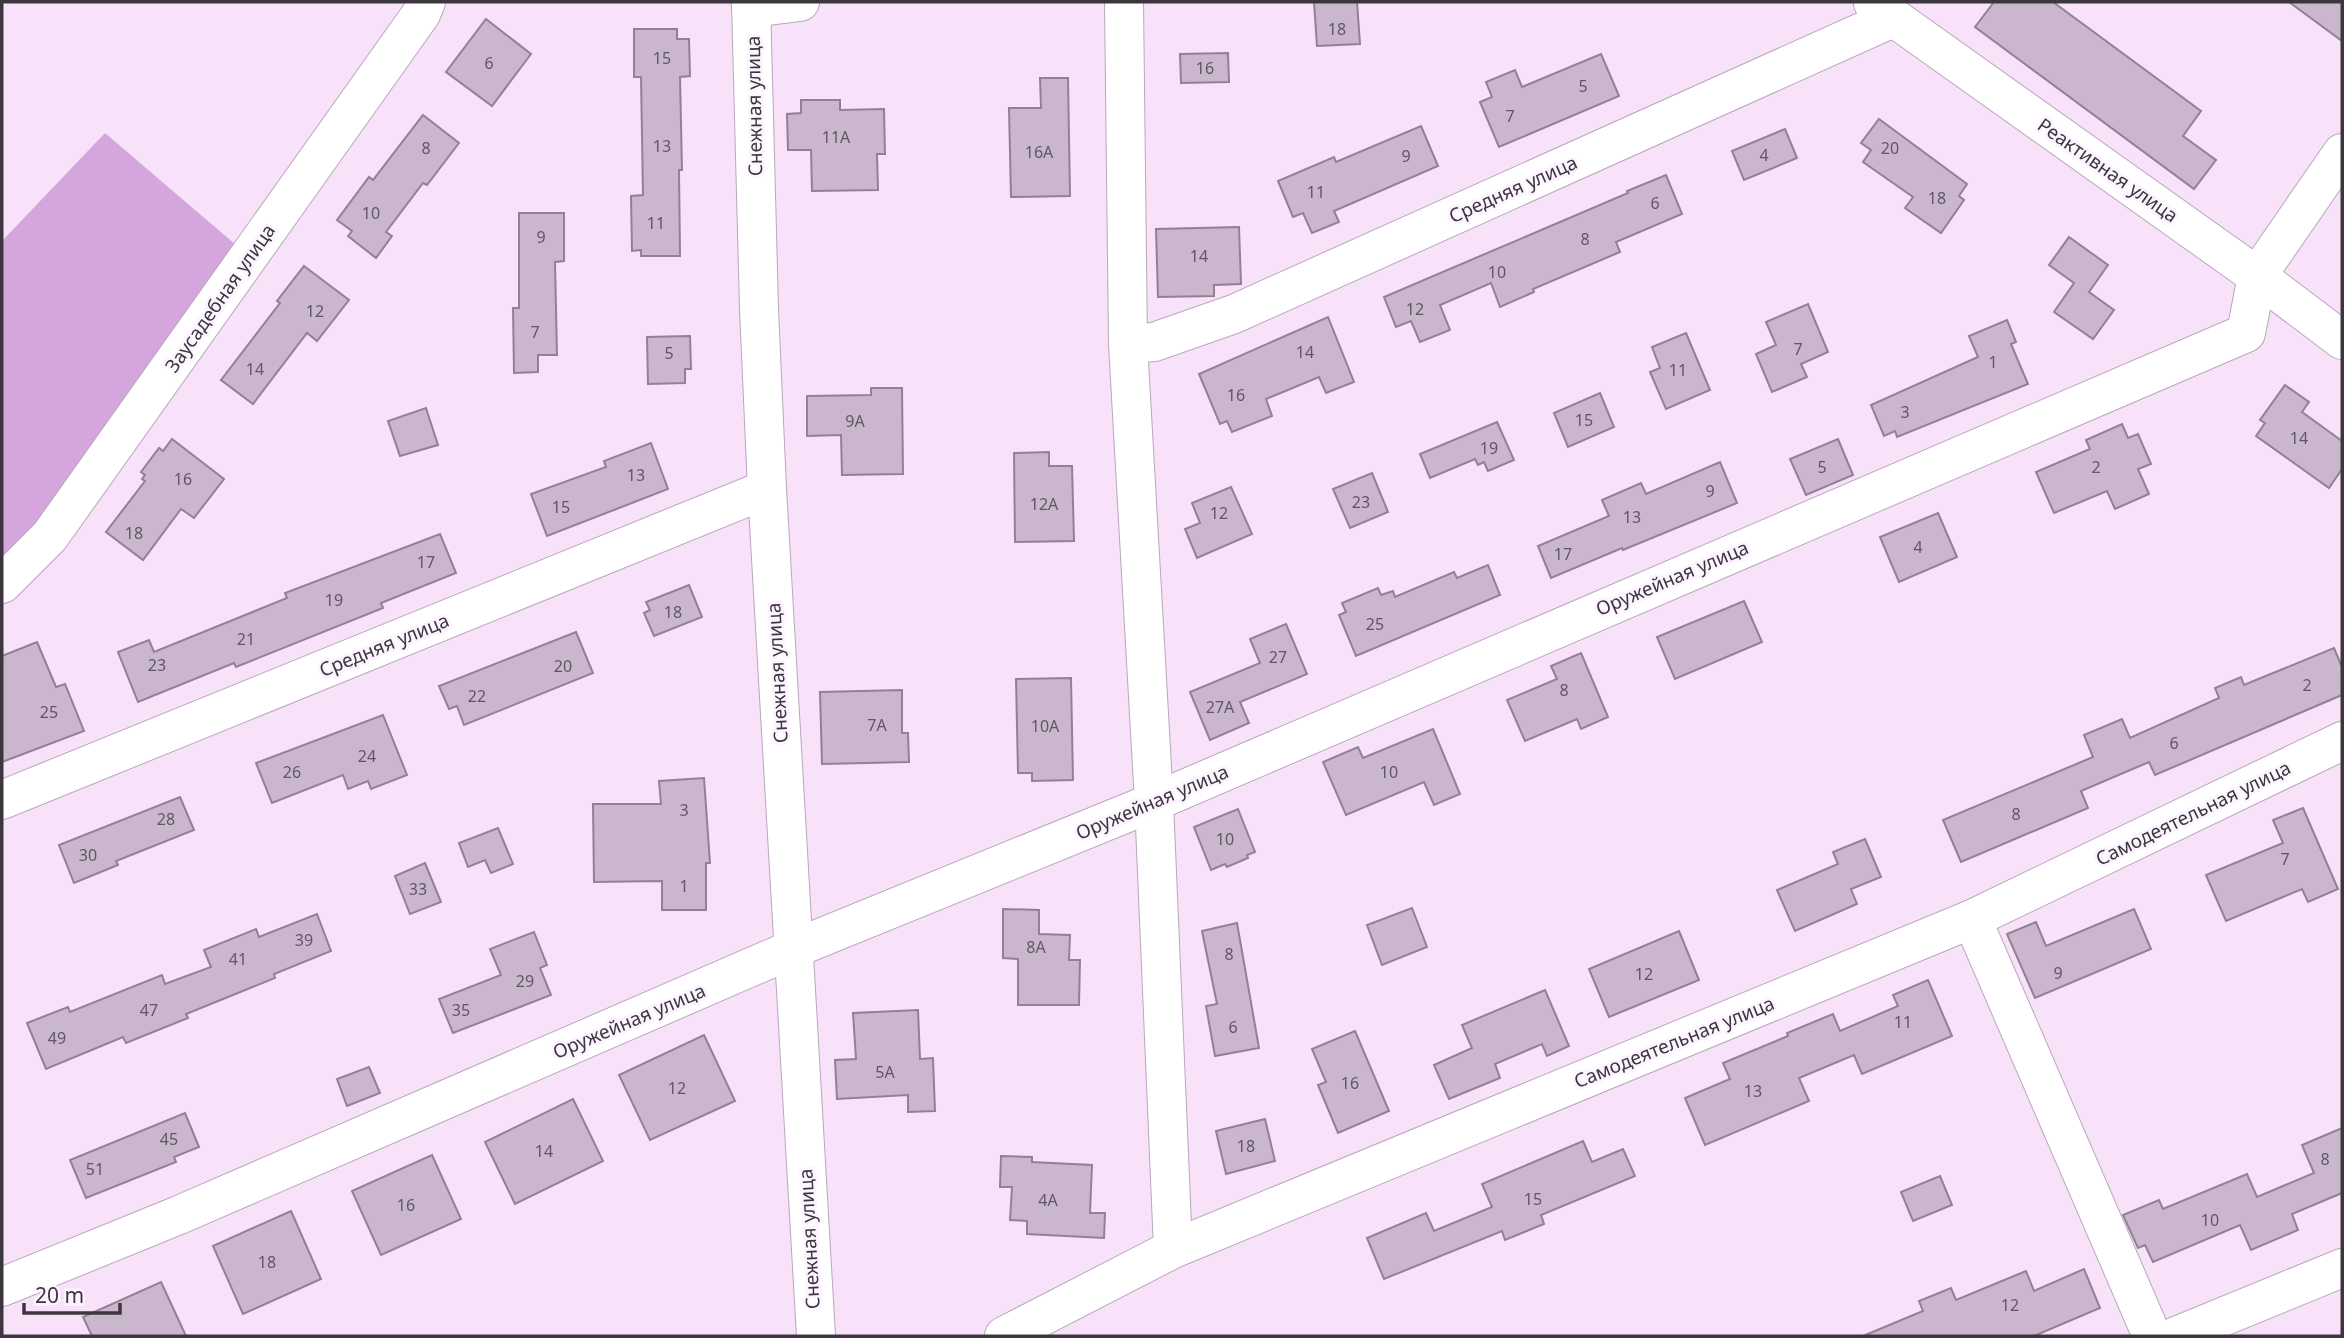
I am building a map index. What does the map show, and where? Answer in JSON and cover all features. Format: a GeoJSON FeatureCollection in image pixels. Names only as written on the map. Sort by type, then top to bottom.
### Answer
{"type":"FeatureCollection","features":[{"type":"Feature","properties":{"kind":"street","name":"Заусадебная улица"},"geometry":{"type":"LineString","coordinates":[[2,584],[50,536],[422,13],[426,2]]}},
{"type":"Feature","properties":{"kind":"street","name":"Снежная улица"},"geometry":{"type":"LineString","coordinates":[[800,2],[751,5],[767,489],[816,1336]]}},
{"type":"Feature","properties":{"kind":"street"},"geometry":{"type":"LineString","coordinates":[[1124,2],[1128,344],[1154,802],[1173,1249]]}},
{"type":"Feature","properties":{"kind":"street","name":"Средняя улица"},"geometry":{"type":"LineString","coordinates":[[1128,344],[1154,342],[1234,314],[1883,10]]}},
{"type":"Feature","properties":{"kind":"street","name":"Реактивная улица"},"geometry":{"type":"LineString","coordinates":[[1883,10],[2257,276],[2342,340]]}},
{"type":"Feature","properties":{"kind":"street"},"geometry":{"type":"LineString","coordinates":[[2257,276],[2342,153]]}},
{"type":"Feature","properties":{"kind":"street","name":"Оружейная улица"},"geometry":{"type":"LineString","coordinates":[[2,1287],[179,1215],[793,949],[1154,802],[2246,333],[2257,276]]}},
{"type":"Feature","properties":{"kind":"street","name":"Средняя улица"},"geometry":{"type":"LineString","coordinates":[[2,800],[767,489]]}},
{"type":"Feature","properties":{"kind":"street","name":"Самодеятельная улица"},"geometry":{"type":"LineString","coordinates":[[1004,1336],[1173,1249],[1972,919],[2342,741]]}},
{"type":"Feature","properties":{"kind":"street"},"geometry":{"type":"LineString","coordinates":[[1972,919],[2152,1336]]}},
{"type":"Feature","properties":{"kind":"street"},"geometry":{"type":"LineString","coordinates":[[2176,1336],[2342,1268]]}},
{"type":"Feature","properties":{"kind":"shaded area"},"geometry":{"type":"Polygon","coordinates":[[[105,133],[236,245],[39,524],[2,562],[2,241],[105,133]]]}},
{"type":"Feature","properties":{"kind":"building"},"geometry":{"type":"Polygon","coordinates":[[[1314,2],[1357,2],[1360,44],[1317,46],[1314,2]]]}},
{"type":"Feature","properties":{"kind":"building"},"geometry":{"type":"Polygon","coordinates":[[[1994,2],[2053,2],[2201,111],[2183,136],[2216,160],[2194,189],[1975,27],[1994,2]]]}},
{"type":"Feature","properties":{"kind":"building"},"geometry":{"type":"Polygon","coordinates":[[[2289,2],[2342,2],[2342,41],[2289,2]]]}},
{"type":"Feature","properties":{"kind":"building"},"geometry":{"type":"Polygon","coordinates":[[[486,19],[531,54],[492,106],[446,72],[486,19]]]}},
{"type":"Feature","properties":{"kind":"building"},"geometry":{"type":"Polygon","coordinates":[[[634,29],[677,29],[677,39],[689,39],[690,76],[680,77],[680,256],[641,256],[641,250],[632,251],[631,196],[643,195],[641,77],[634,77],[634,29]]]}},
{"type":"Feature","properties":{"kind":"building"},"geometry":{"type":"Polygon","coordinates":[[[1228,53],[1229,82],[1181,83],[1180,54],[1228,53]]]}},
{"type":"Feature","properties":{"kind":"building"},"geometry":{"type":"Polygon","coordinates":[[[1601,54],[1619,96],[1499,147],[1480,102],[1492,97],[1486,82],[1515,70],[1522,87],[1601,54]]]}},
{"type":"Feature","properties":{"kind":"building"},"geometry":{"type":"Polygon","coordinates":[[[1040,78],[1068,78],[1070,196],[1011,197],[1009,108],[1041,108],[1040,78]]]}},
{"type":"Feature","properties":{"kind":"building"},"geometry":{"type":"Polygon","coordinates":[[[801,100],[840,100],[840,110],[884,109],[885,154],[877,154],[878,190],[812,191],[811,150],[788,150],[787,114],[801,113],[801,100]]]}},
{"type":"Feature","properties":{"kind":"building"},"geometry":{"type":"Polygon","coordinates":[[[423,115],[459,143],[427,185],[423,183],[386,232],[392,236],[376,258],[348,236],[352,231],[337,220],[369,177],[373,180],[423,115]]]}},
{"type":"Feature","properties":{"kind":"building"},"geometry":{"type":"Polygon","coordinates":[[[1879,119],[1967,184],[1959,196],[1964,200],[1941,233],[1905,208],[1913,197],[1863,162],[1871,150],[1861,143],[1879,119]]]}},
{"type":"Feature","properties":{"kind":"building"},"geometry":{"type":"Polygon","coordinates":[[[1421,126],[1438,166],[1334,211],[1339,222],[1312,233],[1303,213],[1293,217],[1278,181],[1334,157],[1336,162],[1421,126]]]}},
{"type":"Feature","properties":{"kind":"building"},"geometry":{"type":"Polygon","coordinates":[[[1785,129],[1797,158],[1744,180],[1732,151],[1785,129]]]}},
{"type":"Feature","properties":{"kind":"building"},"geometry":{"type":"Polygon","coordinates":[[[1666,175],[1682,214],[1616,242],[1620,252],[1533,289],[1534,292],[1500,307],[1491,283],[1440,305],[1450,330],[1420,342],[1411,321],[1396,327],[1384,297],[1666,175]]]}},
{"type":"Feature","properties":{"kind":"building"},"geometry":{"type":"Polygon","coordinates":[[[519,213],[564,213],[564,261],[555,262],[557,355],[538,355],[538,372],[514,373],[513,308],[519,308],[519,213]]]}},
{"type":"Feature","properties":{"kind":"building"},"geometry":{"type":"Polygon","coordinates":[[[1239,227],[1241,284],[1214,285],[1214,296],[1158,297],[1156,229],[1239,227]]]}},
{"type":"Feature","properties":{"kind":"building"},"geometry":{"type":"Polygon","coordinates":[[[2069,237],[2108,265],[2089,292],[2114,310],[2093,339],[2054,312],[2074,283],[2049,265],[2069,237]]]}},
{"type":"Feature","properties":{"kind":"building"},"geometry":{"type":"Polygon","coordinates":[[[304,266],[349,300],[317,341],[307,333],[253,404],[221,380],[280,303],[277,301],[304,266]]]}},
{"type":"Feature","properties":{"kind":"building"},"geometry":{"type":"Polygon","coordinates":[[[1808,304],[1828,352],[1801,364],[1807,377],[1772,392],[1756,354],[1776,345],[1766,322],[1808,304]]]}},
{"type":"Feature","properties":{"kind":"building"},"geometry":{"type":"Polygon","coordinates":[[[1328,317],[1354,382],[1326,393],[1319,377],[1266,399],[1272,416],[1232,432],[1227,421],[1220,424],[1199,374],[1328,317]]]}},
{"type":"Feature","properties":{"kind":"building"},"geometry":{"type":"Polygon","coordinates":[[[2007,320],[2016,342],[2011,344],[2028,384],[1897,437],[1895,431],[1884,436],[1871,405],[1978,357],[1969,336],[2007,320]]]}},
{"type":"Feature","properties":{"kind":"building"},"geometry":{"type":"Polygon","coordinates":[[[1686,333],[1710,390],[1666,409],[1650,372],[1660,368],[1652,347],[1686,333]]]}},
{"type":"Feature","properties":{"kind":"building"},"geometry":{"type":"Polygon","coordinates":[[[690,336],[691,369],[685,369],[685,383],[648,384],[647,337],[690,336]]]}},
{"type":"Feature","properties":{"kind":"building"},"geometry":{"type":"Polygon","coordinates":[[[2285,385],[2309,402],[2302,412],[2342,441],[2342,469],[2329,488],[2256,436],[2265,423],[2260,420],[2285,385]]]}},
{"type":"Feature","properties":{"kind":"building"},"geometry":{"type":"Polygon","coordinates":[[[871,388],[902,388],[903,474],[842,475],[841,435],[807,436],[807,396],[871,395],[871,388]]]}},
{"type":"Feature","properties":{"kind":"building"},"geometry":{"type":"Polygon","coordinates":[[[1600,393],[1614,427],[1568,447],[1554,413],[1600,393]]]}},
{"type":"Feature","properties":{"kind":"building"},"geometry":{"type":"Polygon","coordinates":[[[426,408],[438,445],[400,456],[388,421],[426,408]]]}},
{"type":"Feature","properties":{"kind":"building"},"geometry":{"type":"Polygon","coordinates":[[[1497,422],[1514,460],[1488,471],[1484,462],[1478,465],[1475,459],[1430,478],[1420,454],[1497,422]]]}},
{"type":"Feature","properties":{"kind":"building"},"geometry":{"type":"Polygon","coordinates":[[[2122,424],[2128,438],[2138,434],[2151,464],[2138,469],[2149,494],[2115,509],[2107,491],[2054,513],[2036,472],[2090,449],[2086,440],[2122,424]]]}},
{"type":"Feature","properties":{"kind":"building"},"geometry":{"type":"Polygon","coordinates":[[[172,439],[224,479],[194,518],[181,509],[143,560],[106,532],[145,481],[142,479],[145,475],[141,472],[159,448],[163,451],[172,439]]]}},
{"type":"Feature","properties":{"kind":"building"},"geometry":{"type":"Polygon","coordinates":[[[1838,439],[1853,475],[1806,495],[1790,459],[1838,439]]]}},
{"type":"Feature","properties":{"kind":"building"},"geometry":{"type":"Polygon","coordinates":[[[651,443],[668,489],[547,536],[531,494],[606,467],[604,461],[651,443]]]}},
{"type":"Feature","properties":{"kind":"building"},"geometry":{"type":"Polygon","coordinates":[[[1049,452],[1049,466],[1072,466],[1074,541],[1015,542],[1014,453],[1049,452]]]}},
{"type":"Feature","properties":{"kind":"building"},"geometry":{"type":"Polygon","coordinates":[[[1720,462],[1737,503],[1551,578],[1538,546],[1609,516],[1602,500],[1641,483],[1646,494],[1720,462]]]}},
{"type":"Feature","properties":{"kind":"building"},"geometry":{"type":"Polygon","coordinates":[[[1372,473],[1388,512],[1350,528],[1333,489],[1372,473]]]}},
{"type":"Feature","properties":{"kind":"building"},"geometry":{"type":"Polygon","coordinates":[[[1231,487],[1252,534],[1197,558],[1185,529],[1200,523],[1192,503],[1231,487]]]}},
{"type":"Feature","properties":{"kind":"building"},"geometry":{"type":"Polygon","coordinates":[[[1938,513],[1957,557],[1899,582],[1880,537],[1938,513]]]}},
{"type":"Feature","properties":{"kind":"building"},"geometry":{"type":"Polygon","coordinates":[[[440,534],[456,573],[381,603],[383,608],[236,667],[234,663],[138,702],[118,652],[149,640],[154,652],[287,598],[285,593],[440,534]]]}},
{"type":"Feature","properties":{"kind":"building"},"geometry":{"type":"Polygon","coordinates":[[[1488,565],[1500,595],[1356,656],[1339,615],[1346,612],[1342,603],[1378,588],[1381,595],[1393,591],[1395,597],[1454,572],[1457,578],[1488,565]]]}},
{"type":"Feature","properties":{"kind":"building"},"geometry":{"type":"Polygon","coordinates":[[[689,585],[702,617],[654,636],[644,613],[650,610],[646,602],[689,585]]]}},
{"type":"Feature","properties":{"kind":"building"},"geometry":{"type":"Polygon","coordinates":[[[1744,601],[1762,642],[1675,679],[1657,637],[1744,601]]]}},
{"type":"Feature","properties":{"kind":"building"},"geometry":{"type":"Polygon","coordinates":[[[1286,624],[1307,674],[1240,702],[1249,723],[1210,740],[1190,692],[1260,663],[1250,639],[1286,624]]]}},
{"type":"Feature","properties":{"kind":"building"},"geometry":{"type":"Polygon","coordinates":[[[576,632],[593,673],[464,725],[457,706],[449,709],[439,686],[576,632]]]}},
{"type":"Feature","properties":{"kind":"building"},"geometry":{"type":"Polygon","coordinates":[[[37,642],[56,687],[65,684],[84,731],[2,762],[2,656],[37,642]]]}},
{"type":"Feature","properties":{"kind":"building"},"geometry":{"type":"Polygon","coordinates":[[[2334,648],[2342,667],[2342,695],[2155,775],[2149,762],[2081,791],[2088,808],[1961,862],[1943,820],[2093,757],[2084,735],[2122,719],[2130,738],[2219,698],[2215,688],[2241,677],[2244,685],[2334,648]]]}},
{"type":"Feature","properties":{"kind":"building"},"geometry":{"type":"Polygon","coordinates":[[[1581,653],[1608,717],[1581,729],[1577,719],[1525,741],[1507,700],[1557,679],[1551,666],[1581,653]]]}},
{"type":"Feature","properties":{"kind":"building"},"geometry":{"type":"Polygon","coordinates":[[[1071,678],[1073,780],[1032,781],[1032,773],[1018,773],[1016,679],[1071,678]]]}},
{"type":"Feature","properties":{"kind":"building"},"geometry":{"type":"Polygon","coordinates":[[[902,690],[902,733],[908,733],[909,762],[822,764],[820,692],[902,690]]]}},
{"type":"Feature","properties":{"kind":"building"},"geometry":{"type":"Polygon","coordinates":[[[383,715],[407,775],[371,789],[368,781],[348,789],[343,775],[272,803],[256,763],[383,715]]]}},
{"type":"Feature","properties":{"kind":"building"},"geometry":{"type":"Polygon","coordinates":[[[1433,729],[1460,794],[1434,805],[1424,782],[1346,815],[1323,762],[1358,747],[1363,758],[1433,729]]]}},
{"type":"Feature","properties":{"kind":"building"},"geometry":{"type":"Polygon","coordinates":[[[704,778],[710,863],[706,863],[706,910],[662,910],[662,881],[594,882],[593,804],[661,804],[659,781],[704,778]]]}},
{"type":"Feature","properties":{"kind":"building"},"geometry":{"type":"Polygon","coordinates":[[[180,797],[194,830],[116,861],[118,865],[74,883],[59,845],[180,797]]]}},
{"type":"Feature","properties":{"kind":"building"},"geometry":{"type":"Polygon","coordinates":[[[2303,808],[2338,889],[2308,902],[2302,889],[2226,921],[2206,875],[2283,843],[2273,820],[2303,808]]]}},
{"type":"Feature","properties":{"kind":"building"},"geometry":{"type":"Polygon","coordinates":[[[1238,809],[1255,852],[1227,867],[1225,864],[1211,870],[1194,827],[1238,809]]]}},
{"type":"Feature","properties":{"kind":"building"},"geometry":{"type":"Polygon","coordinates":[[[498,828],[513,864],[491,873],[485,860],[468,867],[459,843],[498,828]]]}},
{"type":"Feature","properties":{"kind":"building"},"geometry":{"type":"Polygon","coordinates":[[[1865,839],[1881,877],[1851,889],[1857,904],[1795,931],[1777,890],[1838,864],[1833,852],[1865,839]]]}},
{"type":"Feature","properties":{"kind":"building"},"geometry":{"type":"Polygon","coordinates":[[[425,863],[441,902],[410,914],[395,876],[425,863]]]}},
{"type":"Feature","properties":{"kind":"building"},"geometry":{"type":"Polygon","coordinates":[[[1412,908],[1427,947],[1382,965],[1367,925],[1412,908]]]}},
{"type":"Feature","properties":{"kind":"building"},"geometry":{"type":"Polygon","coordinates":[[[1003,909],[1039,910],[1039,934],[1070,935],[1069,960],[1080,960],[1079,1005],[1018,1005],[1018,959],[1003,958],[1003,909]]]}},
{"type":"Feature","properties":{"kind":"building"},"geometry":{"type":"Polygon","coordinates":[[[2134,909],[2151,949],[2035,998],[2007,934],[2036,922],[2046,946],[2134,909]]]}},
{"type":"Feature","properties":{"kind":"building"},"geometry":{"type":"Polygon","coordinates":[[[317,914],[331,951],[274,974],[275,978],[186,1014],[188,1018],[126,1043],[123,1037],[46,1069],[27,1023],[68,1007],[70,1012],[162,975],[165,984],[211,967],[204,950],[256,929],[259,937],[317,914]]]}},
{"type":"Feature","properties":{"kind":"building"},"geometry":{"type":"Polygon","coordinates":[[[1237,923],[1259,1048],[1215,1056],[1206,1006],[1217,1004],[1202,931],[1237,923]]]}},
{"type":"Feature","properties":{"kind":"building"},"geometry":{"type":"Polygon","coordinates":[[[1679,931],[1699,980],[1609,1017],[1589,969],[1679,931]]]}},
{"type":"Feature","properties":{"kind":"building"},"geometry":{"type":"Polygon","coordinates":[[[534,932],[547,965],[540,968],[551,995],[453,1033],[439,999],[501,975],[490,949],[534,932]]]}},
{"type":"Feature","properties":{"kind":"building"},"geometry":{"type":"Polygon","coordinates":[[[1928,980],[1952,1036],[1862,1074],[1854,1055],[1799,1078],[1809,1101],[1705,1145],[1685,1098],[1730,1079],[1723,1063],[1833,1014],[1840,1031],[1898,1006],[1893,995],[1928,980]]]}},
{"type":"Feature","properties":{"kind":"building"},"geometry":{"type":"Polygon","coordinates":[[[1545,990],[1569,1046],[1547,1056],[1542,1044],[1495,1064],[1500,1078],[1449,1099],[1434,1065],[1472,1048],[1462,1025],[1545,990]]]}},
{"type":"Feature","properties":{"kind":"building"},"geometry":{"type":"Polygon","coordinates":[[[918,1010],[920,1059],[933,1058],[935,1111],[908,1112],[908,1095],[837,1099],[835,1060],[856,1059],[853,1013],[918,1010]]]}},
{"type":"Feature","properties":{"kind":"building"},"geometry":{"type":"Polygon","coordinates":[[[1355,1031],[1389,1111],[1338,1133],[1318,1085],[1326,1082],[1312,1049],[1355,1031]]]}},
{"type":"Feature","properties":{"kind":"building"},"geometry":{"type":"Polygon","coordinates":[[[704,1035],[735,1101],[650,1140],[619,1075],[704,1035]]]}},
{"type":"Feature","properties":{"kind":"building"},"geometry":{"type":"Polygon","coordinates":[[[369,1067],[380,1093],[347,1106],[337,1079],[369,1067]]]}},
{"type":"Feature","properties":{"kind":"building"},"geometry":{"type":"Polygon","coordinates":[[[573,1099],[603,1161],[515,1204],[485,1142],[573,1099]]]}},
{"type":"Feature","properties":{"kind":"building"},"geometry":{"type":"Polygon","coordinates":[[[185,1113],[199,1147],[174,1157],[176,1162],[86,1198],[70,1160],[185,1113]]]}},
{"type":"Feature","properties":{"kind":"building"},"geometry":{"type":"Polygon","coordinates":[[[1265,1119],[1275,1161],[1226,1174],[1216,1131],[1265,1119]]]}},
{"type":"Feature","properties":{"kind":"building"},"geometry":{"type":"Polygon","coordinates":[[[2342,1128],[2342,1193],[2292,1214],[2298,1230],[2251,1250],[2240,1225],[2153,1262],[2145,1245],[2138,1248],[2123,1215],[2159,1200],[2163,1209],[2247,1174],[2257,1197],[2314,1173],[2302,1145],[2342,1128]]]}},
{"type":"Feature","properties":{"kind":"building"},"geometry":{"type":"Polygon","coordinates":[[[1583,1141],[1592,1162],[1623,1149],[1635,1176],[1541,1215],[1544,1224],[1505,1240],[1502,1231],[1384,1279],[1367,1238],[1426,1213],[1434,1231],[1492,1207],[1482,1184],[1583,1141]]]}},
{"type":"Feature","properties":{"kind":"building"},"geometry":{"type":"Polygon","coordinates":[[[432,1155],[461,1219],[381,1255],[352,1191],[432,1155]]]}},
{"type":"Feature","properties":{"kind":"building"},"geometry":{"type":"Polygon","coordinates":[[[1001,1156],[1032,1157],[1032,1162],[1092,1165],[1090,1213],[1105,1213],[1104,1238],[1027,1234],[1027,1221],[1010,1220],[1012,1187],[1000,1187],[1001,1156]]]}},
{"type":"Feature","properties":{"kind":"building"},"geometry":{"type":"Polygon","coordinates":[[[1940,1176],[1952,1205],[1913,1221],[1901,1192],[1940,1176]]]}},
{"type":"Feature","properties":{"kind":"building"},"geometry":{"type":"Polygon","coordinates":[[[291,1211],[321,1279],[243,1314],[213,1246],[291,1211]]]}},
{"type":"Feature","properties":{"kind":"building"},"geometry":{"type":"Polygon","coordinates":[[[2084,1269],[2100,1308],[2034,1336],[1863,1336],[1923,1311],[1919,1301],[1951,1288],[1956,1300],[2026,1271],[2034,1291],[2084,1269]]]}},
{"type":"Feature","properties":{"kind":"building"},"geometry":{"type":"Polygon","coordinates":[[[161,1282],[186,1336],[92,1336],[83,1317],[161,1282]]]}}]}
